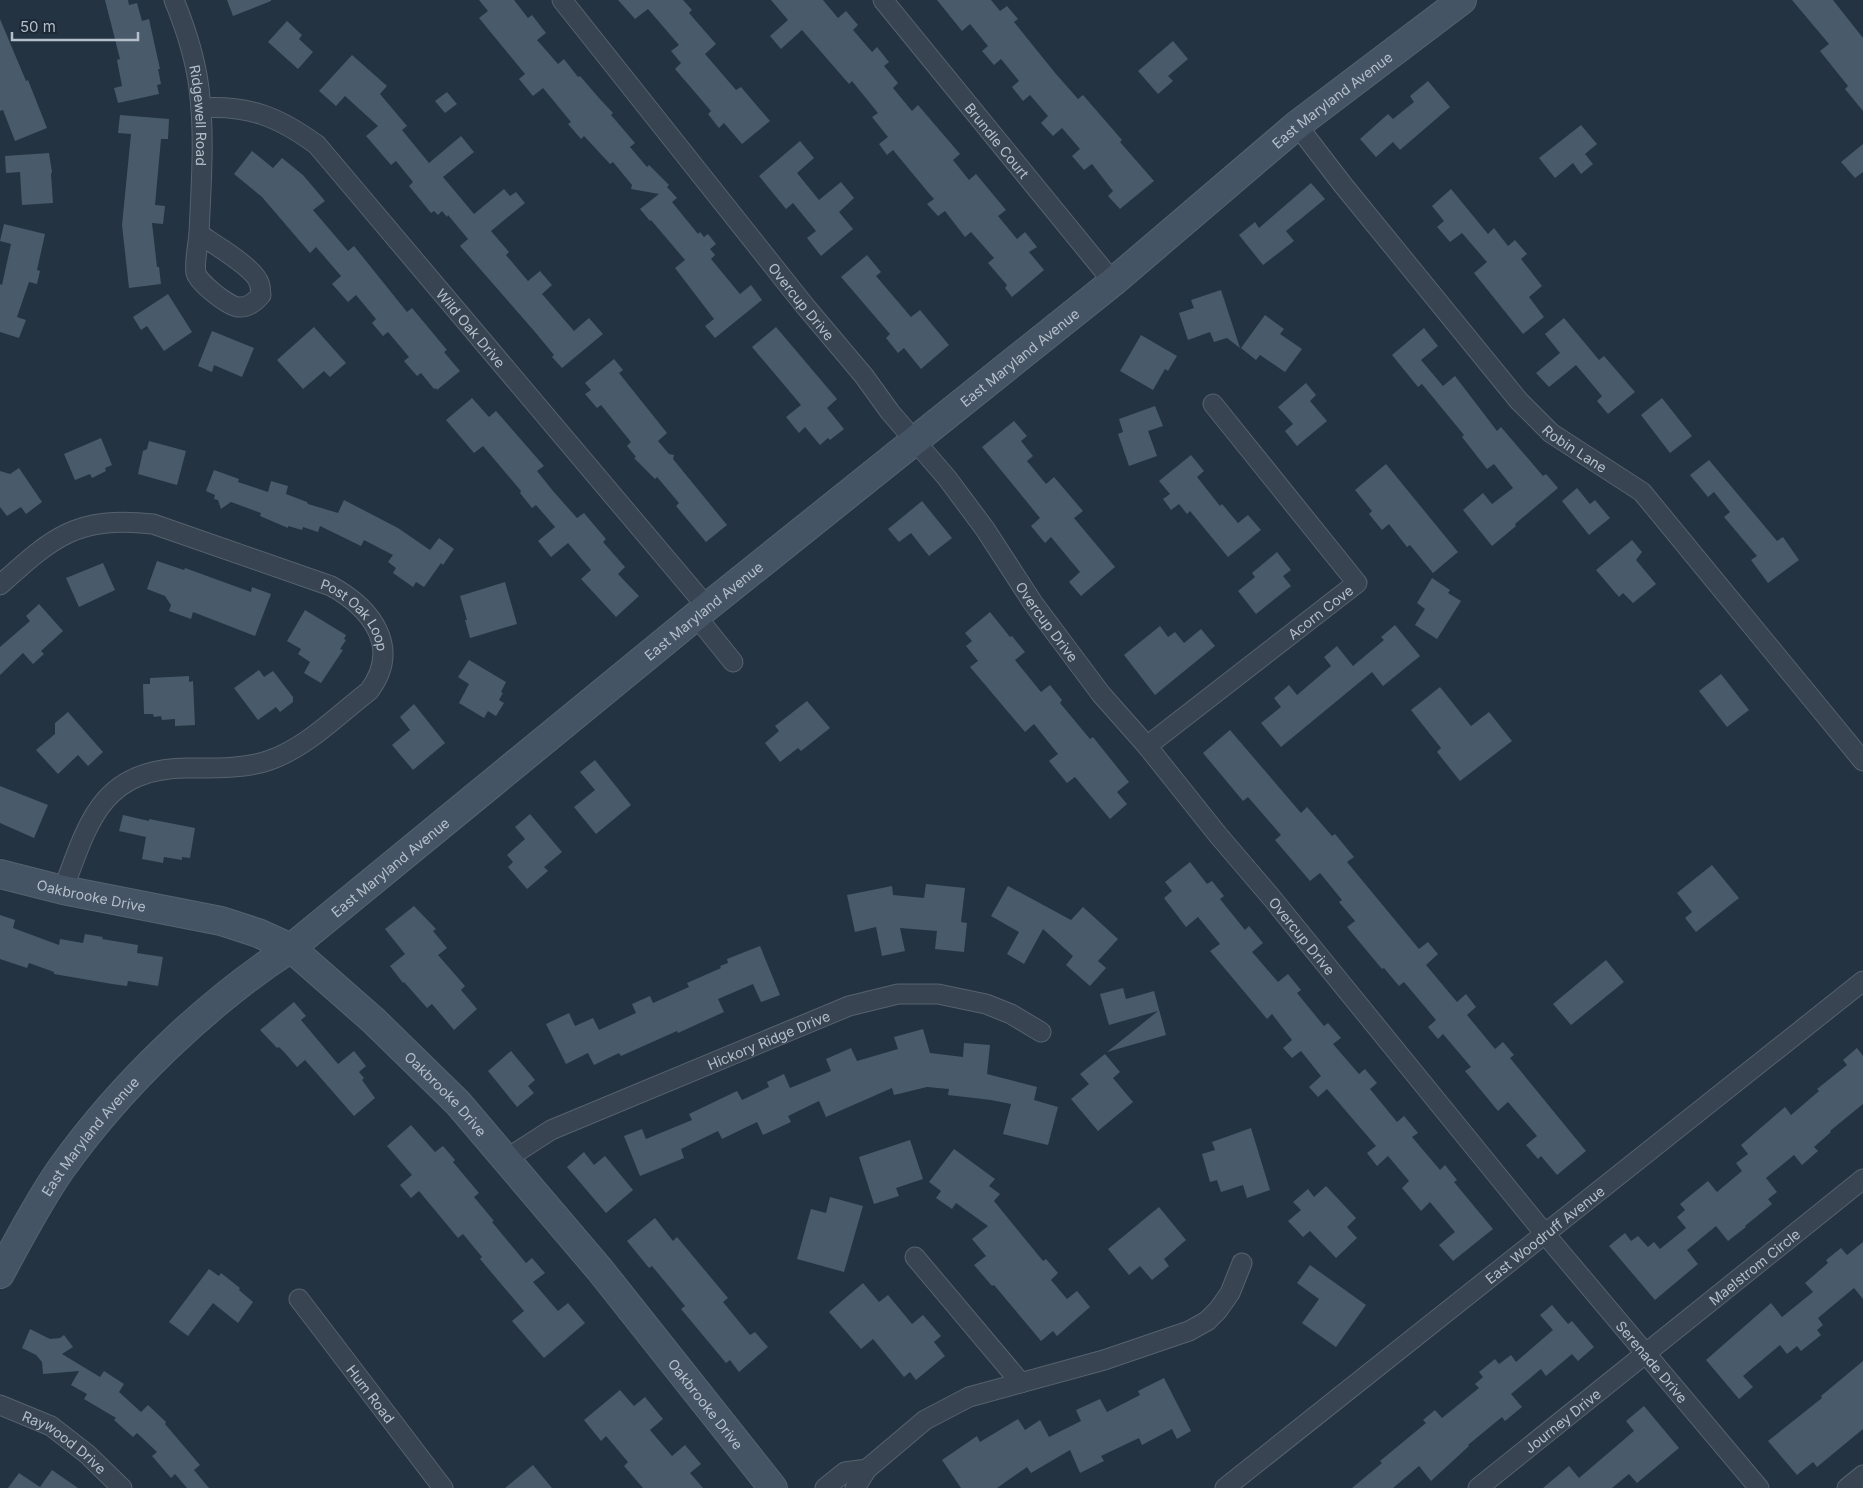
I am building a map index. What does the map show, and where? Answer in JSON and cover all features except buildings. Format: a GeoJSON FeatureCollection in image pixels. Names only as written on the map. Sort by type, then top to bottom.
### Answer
{"type":"FeatureCollection","features":[{"type":"Feature","properties":{"kind":"street","name":"Ridgewell Road"},"geometry":{"type":"LineString","coordinates":[[174,0],[193,56],[201,108],[198,234]]}},
{"type":"Feature","properties":{"kind":"street","name":"Overcup Drive"},"geometry":{"type":"LineString","coordinates":[[562,0],[805,306],[864,376],[890,412],[947,478],[985,529],[1033,603],[1070,655],[1101,694],[1148,746],[1218,835],[1271,897],[1545,1234]]}},
{"type":"Feature","properties":{"kind":"street","name":"Brundle Court"},"geometry":{"type":"LineString","coordinates":[[883,0],[1113,282]]}},
{"type":"Feature","properties":{"kind":"street","name":"East Maryland Avenue"},"geometry":{"type":"LineString","coordinates":[[0,1274],[60,1171],[97,1121],[170,1045],[261,967],[291,948],[701,611],[1113,282],[1297,125],[1462,0]]}},
{"type":"Feature","properties":{"kind":"street","name":"Wild Oak Drive"},"geometry":{"type":"LineString","coordinates":[[201,108],[219,107],[246,110],[271,117],[296,129],[317,145],[701,611],[733,662]]}},
{"type":"Feature","properties":{"kind":"street","name":"Robin Lane"},"geometry":{"type":"LineString","coordinates":[[1297,125],[1342,185],[1519,401],[1551,433],[1642,492],[1863,761]]}},
{"type":"Feature","properties":{"kind":"street","name":"Acorn Cove"},"geometry":{"type":"LineString","coordinates":[[1148,746],[1357,583],[1213,404]]}},
{"type":"Feature","properties":{"kind":"street","name":"Post Oak Loop"},"geometry":{"type":"LineString","coordinates":[[0,585],[35,554],[57,538],[81,527],[104,522],[128,521],[153,524],[331,586],[356,602],[367,614],[382,640],[384,651],[382,667],[376,682],[369,691],[296,749],[268,761],[225,768],[171,768],[135,778],[119,786],[102,802],[90,820],[63,890]]}},
{"type":"Feature","properties":{"kind":"street","name":"Oakbrooke Drive"},"geometry":{"type":"LineString","coordinates":[[0,874],[63,890],[221,921],[258,932],[291,948],[373,1020],[458,1103],[600,1270],[773,1488]]}},
{"type":"Feature","properties":{"kind":"street","name":"East Woodruff Avenue"},"geometry":{"type":"LineString","coordinates":[[1225,1488],[1863,981]]}},
{"type":"Feature","properties":{"kind":"street","name":"Hickory Ridge Drive"},"geometry":{"type":"LineString","coordinates":[[506,1159],[551,1130],[849,1006],[898,994],[938,994],[986,1004],[1011,1014],[1041,1032]]}},
{"type":"Feature","properties":{"kind":"street","name":"Maelstrom Circle"},"geometry":{"type":"LineString","coordinates":[[1645,1353],[1863,1179]]}},
{"type":"Feature","properties":{"kind":"street","name":"Serenade Drive"},"geometry":{"type":"LineString","coordinates":[[1545,1234],[1758,1488]]}},
{"type":"Feature","properties":{"kind":"street"},"geometry":{"type":"LineString","coordinates":[[915,1257],[1021,1383]]}},
{"type":"Feature","properties":{"kind":"street"},"geometry":{"type":"LineString","coordinates":[[855,1488],[867,1469],[925,1420],[969,1397],[1104,1360],[1182,1333],[1207,1321],[1218,1310],[1230,1293],[1242,1263]]}},
{"type":"Feature","properties":{"kind":"street","name":"Hum Road"},"geometry":{"type":"LineString","coordinates":[[299,1299],[443,1488]]}},
{"type":"Feature","properties":{"kind":"street","name":"Journey Drive"},"geometry":{"type":"LineString","coordinates":[[1478,1488],[1645,1353]]}},
{"type":"Feature","properties":{"kind":"street","name":"Raywood Drive"},"geometry":{"type":"LineString","coordinates":[[0,1405],[52,1426],[87,1454],[122,1488]]}},
{"type":"Feature","properties":{"kind":"street"},"geometry":{"type":"LineString","coordinates":[[836,1485],[845,1472],[867,1469]]}},
{"type":"Feature","properties":{"kind":"street"},"geometry":{"type":"LineString","coordinates":[[1847,1488],[1863,1475]]}}]}
